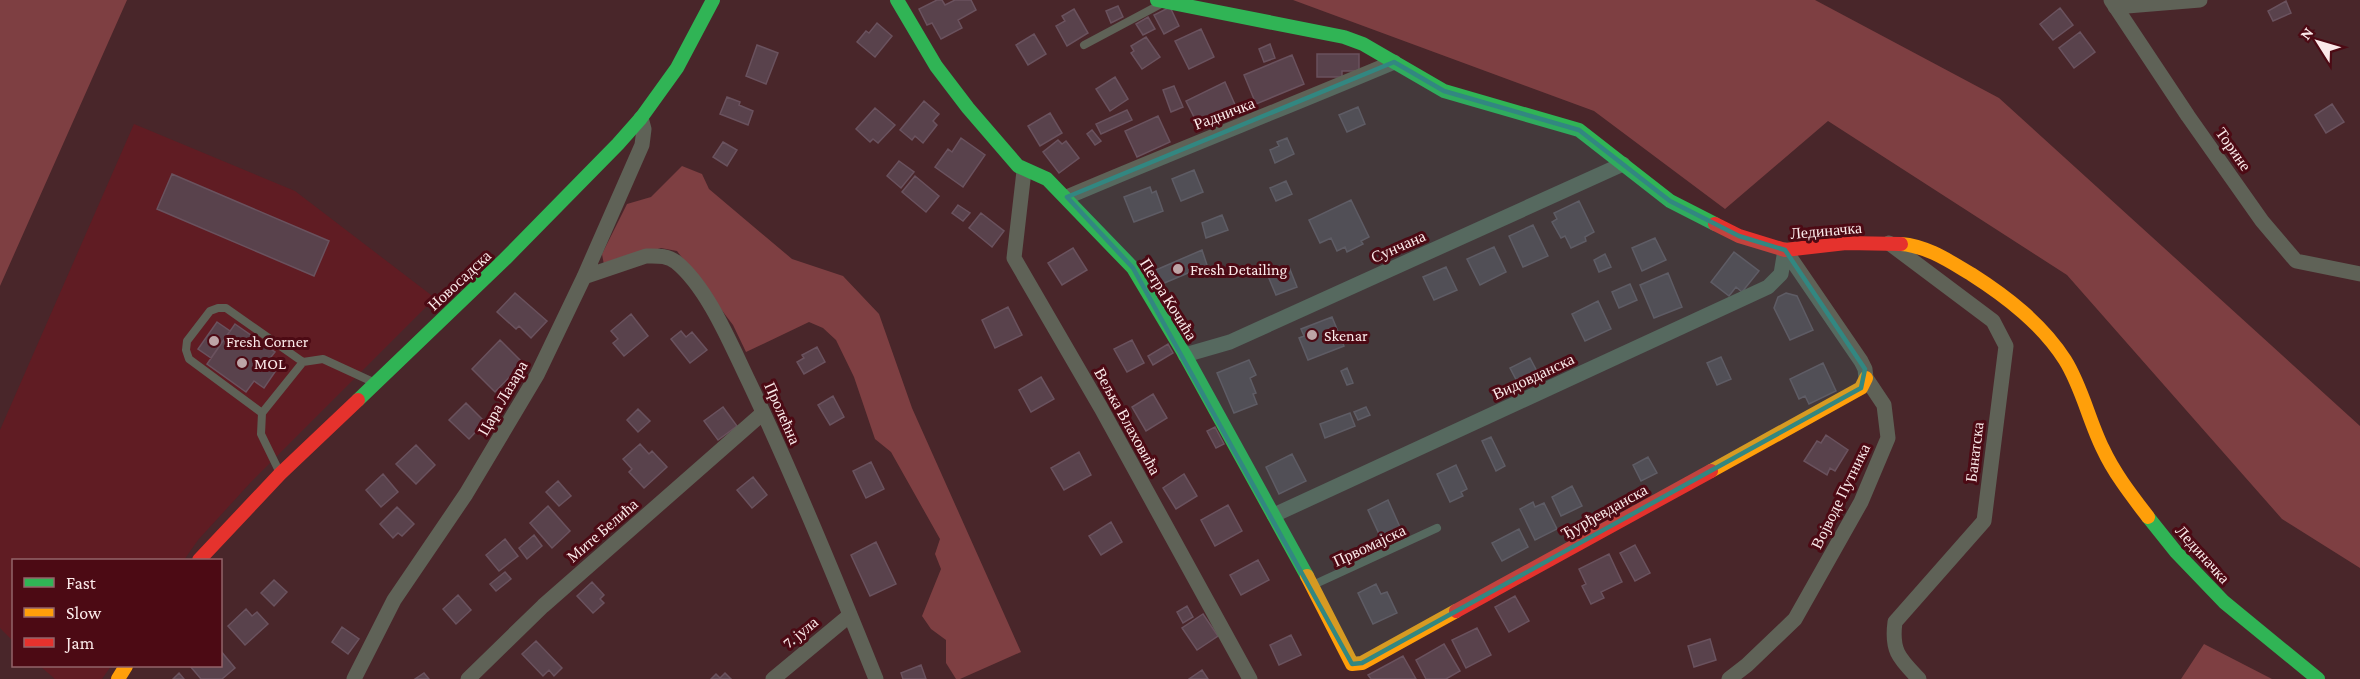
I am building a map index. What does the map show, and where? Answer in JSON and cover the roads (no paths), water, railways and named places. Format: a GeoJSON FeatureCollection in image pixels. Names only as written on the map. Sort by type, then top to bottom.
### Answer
{"type":"FeatureCollection","features":[{"type":"Feature","properties":{"kind":"street","name":"Новосадска"},"geometry":{"type":"LineString","coordinates":[[201,559],[280,474],[505,259],[640,118],[677,68],[713,0]]}},
{"type":"Feature","properties":{"kind":"street","name":"Петра Кочића"},"geometry":{"type":"LineString","coordinates":[[897,0],[934,61],[975,117],[1024,171],[1041,174],[1067,197],[1133,268],[1185,355],[1312,586],[1352,664]]}},
{"type":"Feature","properties":{"kind":"street"},"geometry":{"type":"LineString","coordinates":[[2113,4],[2200,0]]}},
{"type":"Feature","properties":{"kind":"street","name":"Лединачка"},"geometry":{"type":"LineString","coordinates":[[1161,1],[1344,37],[1363,44],[1444,91],[1579,130],[1671,201],[1739,236],[1785,250],[1846,243],[1916,245],[1945,258],[1993,288],[2042,329],[2066,362],[2103,450],[2133,498],[2176,552],[2224,602],[2318,679]]}},
{"type":"Feature","properties":{"kind":"street","name":"Торине"},"geometry":{"type":"LineString","coordinates":[[2113,4],[2149,60],[2256,211],[2296,261],[2360,274]]}},
{"type":"Feature","properties":{"kind":"street","name":"Радничка"},"geometry":{"type":"LineString","coordinates":[[1067,197],[1394,62]]}},
{"type":"Feature","properties":{"kind":"street","name":"Цара Лазара"},"geometry":{"type":"LineString","coordinates":[[354,679],[394,600],[466,494],[537,375],[584,277],[642,145],[644,129],[640,118]]}},
{"type":"Feature","properties":{"kind":"street","name":"Сунчана"},"geometry":{"type":"LineString","coordinates":[[1185,355],[1230,342],[1623,164]]}},
{"type":"Feature","properties":{"kind":"street","name":"Вељка Влаховића"},"geometry":{"type":"LineString","coordinates":[[1024,171],[1014,258],[1101,408],[1250,679]]}},
{"type":"Feature","properties":{"kind":"street","name":"Банатска"},"geometry":{"type":"LineString","coordinates":[[1889,243],[1993,321],[2006,346],[1984,521],[1895,622],[1893,639],[1898,656],[1919,679]]}},
{"type":"Feature","properties":{"kind":"street","name":"Војводе Путника"},"geometry":{"type":"LineString","coordinates":[[1729,679],[1796,619],[1861,502],[1888,438],[1884,405],[1866,378],[1861,361],[1785,250]]}},
{"type":"Feature","properties":{"kind":"street","name":"Видовданска"},"geometry":{"type":"LineString","coordinates":[[1274,516],[1768,287],[1781,274],[1785,250]]}},
{"type":"Feature","properties":{"kind":"street","name":"Пролећна"},"geometry":{"type":"LineString","coordinates":[[584,277],[646,256],[664,256],[677,262],[695,284],[720,322],[763,413],[876,679]]}},
{"type":"Feature","properties":{"kind":"street","name":"Ђурђевданска"},"geometry":{"type":"LineString","coordinates":[[1352,664],[1362,663],[1861,388],[1866,378]]}},
{"type":"Feature","properties":{"kind":"street","name":"Мите Белића"},"geometry":{"type":"LineString","coordinates":[[473,677],[543,606],[763,413]]}},
{"type":"Feature","properties":{"kind":"street","name":"7. јула"},"geometry":{"type":"LineString","coordinates":[[773,679],[850,615]]}},
{"type":"Feature","properties":{"kind":"lane"},"geometry":{"type":"LineString","coordinates":[[1084,45],[1161,1]]}},
{"type":"Feature","properties":{"kind":"lane"},"geometry":{"type":"LineString","coordinates":[[262,413],[189,359],[186,350],[188,341],[210,311],[226,308],[303,362]]}},
{"type":"Feature","properties":{"kind":"lane"},"geometry":{"type":"LineString","coordinates":[[280,474],[261,434],[262,413],[303,362],[323,359],[375,383]]}},
{"type":"Feature","properties":{"kind":"lane","name":"Првомајска"},"geometry":{"type":"LineString","coordinates":[[1312,586],[1437,528]]}},
{"type":"Feature","properties":{"kind":"place","name":"Fresh Detailing"},"geometry":{"type":"Point","coordinates":[1178,269]}},
{"type":"Feature","properties":{"kind":"place","name":"Skenar"},"geometry":{"type":"Point","coordinates":[1312,335]}},
{"type":"Feature","properties":{"kind":"place","name":"Fresh Corner"},"geometry":{"type":"Point","coordinates":[214,341]}},
{"type":"Feature","properties":{"kind":"place","name":"MOL"},"geometry":{"type":"Point","coordinates":[242,363]}}]}
